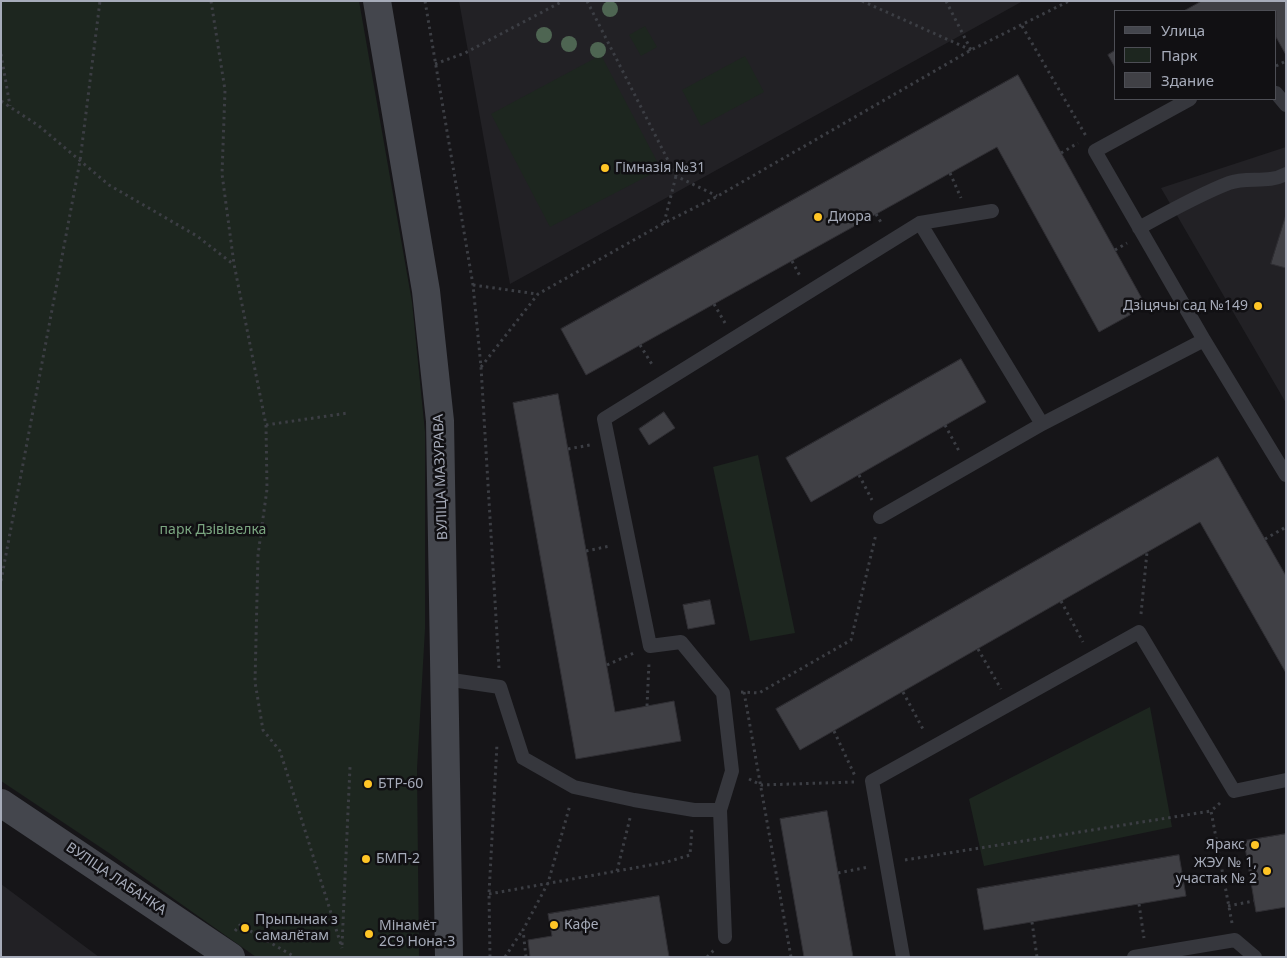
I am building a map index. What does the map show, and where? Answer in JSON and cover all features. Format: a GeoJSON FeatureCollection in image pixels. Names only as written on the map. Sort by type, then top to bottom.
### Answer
{"type":"FeatureCollection","features":[{"type":"Feature","properties":{"kind":"main road","name":"ВУЛІЦА МАЗУРАВА"},"geometry":{"type":"LineString","coordinates":[[377,1],[426,291],[440,421],[449,957]]}},
{"type":"Feature","properties":{"kind":"main road","name":"ВУЛІЦА ЛАБАНКА"},"geometry":{"type":"LineString","coordinates":[[1,803],[228,956]]}},
{"type":"Feature","properties":{"kind":"lane"},"geometry":{"type":"LineString","coordinates":[[1277,94],[1286,105]]}},
{"type":"Feature","properties":{"kind":"lane"},"geometry":{"type":"LineString","coordinates":[[1188,100],[1095,151],[1204,340],[1286,475]]}},
{"type":"Feature","properties":{"kind":"lane"},"geometry":{"type":"LineString","coordinates":[[1139,228],[1231,182],[1277,179],[1286,174]]}},
{"type":"Feature","properties":{"kind":"lane"},"geometry":{"type":"LineString","coordinates":[[725,937],[720,810],[732,771],[723,693],[681,642],[650,646],[604,419],[920,223],[992,211]]}},
{"type":"Feature","properties":{"kind":"lane"},"geometry":{"type":"LineString","coordinates":[[920,223],[1042,424]]}},
{"type":"Feature","properties":{"kind":"lane"},"geometry":{"type":"LineString","coordinates":[[880,517],[1042,424],[1204,340]]}},
{"type":"Feature","properties":{"kind":"lane"},"geometry":{"type":"LineString","coordinates":[[903,957],[872,781],[1140,632],[1234,792],[1286,780]]}},
{"type":"Feature","properties":{"kind":"lane"},"geometry":{"type":"LineString","coordinates":[[445,679],[500,687],[523,758],[574,787],[694,810],[720,810]]}},
{"type":"Feature","properties":{"kind":"lane"},"geometry":{"type":"LineString","coordinates":[[1141,956],[1235,940],[1255,957]]}},
{"type":"Feature","properties":{"kind":"path"},"geometry":{"type":"LineString","coordinates":[[1,581],[80,161],[100,1]]}},
{"type":"Feature","properties":{"kind":"path"},"geometry":{"type":"LineString","coordinates":[[211,1],[225,90],[222,174],[234,264],[266,426],[267,489],[258,555],[255,682],[263,730],[280,751],[342,948],[350,767]]}},
{"type":"Feature","properties":{"kind":"path"},"geometry":{"type":"LineString","coordinates":[[425,1],[473,285],[481,367],[500,687]]}},
{"type":"Feature","properties":{"kind":"path"},"geometry":{"type":"LineString","coordinates":[[435,64],[465,53],[563,1]]}},
{"type":"Feature","properties":{"kind":"path"},"geometry":{"type":"LineString","coordinates":[[587,1],[676,176],[718,196]]}},
{"type":"Feature","properties":{"kind":"path"},"geometry":{"type":"LineString","coordinates":[[862,1],[971,50]]}},
{"type":"Feature","properties":{"kind":"path"},"geometry":{"type":"LineString","coordinates":[[946,1],[971,50]]}},
{"type":"Feature","properties":{"kind":"path"},"geometry":{"type":"LineString","coordinates":[[481,367],[538,294],[664,222],[718,196],[971,50],[1069,1]]}},
{"type":"Feature","properties":{"kind":"path"},"geometry":{"type":"LineString","coordinates":[[1022,26],[1088,138],[1061,153]]}},
{"type":"Feature","properties":{"kind":"path"},"geometry":{"type":"LineString","coordinates":[[1,54],[10,106]]}},
{"type":"Feature","properties":{"kind":"path"},"geometry":{"type":"LineString","coordinates":[[1,101],[39,126],[109,186],[197,236],[234,264]]}},
{"type":"Feature","properties":{"kind":"path"},"geometry":{"type":"LineString","coordinates":[[950,173],[969,214]]}},
{"type":"Feature","properties":{"kind":"path"},"geometry":{"type":"LineString","coordinates":[[664,222],[676,176]]}},
{"type":"Feature","properties":{"kind":"path"},"geometry":{"type":"LineString","coordinates":[[473,285],[538,294]]}},
{"type":"Feature","properties":{"kind":"path"},"geometry":{"type":"LineString","coordinates":[[640,345],[662,383]]}},
{"type":"Feature","properties":{"kind":"path"},"geometry":{"type":"LineString","coordinates":[[266,426],[348,413]]}},
{"type":"Feature","properties":{"kind":"path"},"geometry":{"type":"LineString","coordinates":[[945,425],[968,467]]}},
{"type":"Feature","properties":{"kind":"path"},"geometry":{"type":"LineString","coordinates":[[723,693],[760,693],[851,640],[880,517],[859,474]]}},
{"type":"Feature","properties":{"kind":"path"},"geometry":{"type":"LineString","coordinates":[[1265,539],[1286,527]]}},
{"type":"Feature","properties":{"kind":"path"},"geometry":{"type":"LineString","coordinates":[[586,551],[629,542]]}},
{"type":"Feature","properties":{"kind":"path"},"geometry":{"type":"LineString","coordinates":[[1140,632],[1147,552]]}},
{"type":"Feature","properties":{"kind":"path"},"geometry":{"type":"LineString","coordinates":[[1061,601],[1092,659]]}},
{"type":"Feature","properties":{"kind":"path"},"geometry":{"type":"LineString","coordinates":[[607,665],[650,646],[647,706]]}},
{"type":"Feature","properties":{"kind":"path"},"geometry":{"type":"LineString","coordinates":[[978,649],[1010,705]]}},
{"type":"Feature","properties":{"kind":"path"},"geometry":{"type":"LineString","coordinates":[[744,692],[791,957]]}},
{"type":"Feature","properties":{"kind":"path"},"geometry":{"type":"LineString","coordinates":[[903,692],[933,747]]}},
{"type":"Feature","properties":{"kind":"path"},"geometry":{"type":"LineString","coordinates":[[732,771],[761,785],[858,782],[834,731]]}},
{"type":"Feature","properties":{"kind":"path"},"geometry":{"type":"LineString","coordinates":[[490,957],[489,894],[498,736]]}},
{"type":"Feature","properties":{"kind":"path"},"geometry":{"type":"LineString","coordinates":[[505,957],[523,930],[548,883],[574,787]]}},
{"type":"Feature","properties":{"kind":"path"},"geometry":{"type":"LineString","coordinates":[[838,873],[1211,811],[1234,792]]}},
{"type":"Feature","properties":{"kind":"path"},"geometry":{"type":"LineString","coordinates":[[618,871],[634,800]]}},
{"type":"Feature","properties":{"kind":"path"},"geometry":{"type":"LineString","coordinates":[[489,894],[667,862],[690,855],[694,810]]}},
{"type":"Feature","properties":{"kind":"path"},"geometry":{"type":"LineString","coordinates":[[1211,811],[1235,940]]}},
{"type":"Feature","properties":{"kind":"path"},"geometry":{"type":"LineString","coordinates":[[1228,906],[1254,901]]}},
{"type":"Feature","properties":{"kind":"path"},"geometry":{"type":"LineString","coordinates":[[1139,904],[1141,956]]}},
{"type":"Feature","properties":{"kind":"path"},"geometry":{"type":"LineString","coordinates":[[1032,922],[1037,957]]}},
{"type":"Feature","properties":{"kind":"path"},"geometry":{"type":"LineString","coordinates":[[240,925],[295,957]]}},
{"type":"Feature","properties":{"kind":"path"},"geometry":{"type":"LineString","coordinates":[[523,930],[526,957]]}},
{"type":"Feature","properties":{"kind":"shaded area","name":"Гімназія №31"},"geometry":{"type":"Polygon","coordinates":[[[459,1],[1023,1],[510,284],[459,1]]]}},
{"type":"Feature","properties":{"kind":"shaded area","name":"Дзіцячы сад №149"},"geometry":{"type":"Polygon","coordinates":[[[1286,147],[1286,403],[1161,188],[1286,147]]]}},
{"type":"Feature","properties":{"kind":"shaded area"},"geometry":{"type":"Polygon","coordinates":[[[1,884],[99,957],[1,957],[1,884]]]}},
{"type":"Feature","properties":{"kind":"green space","name":"парк Дзівівелка"},"geometry":{"type":"Polygon","coordinates":[[[1,1],[359,1],[412,302],[425,432],[425,629],[417,769],[419,957],[256,957],[109,853],[1,781],[1,1]]]}},
{"type":"Feature","properties":{"kind":"green space"},"geometry":{"type":"Polygon","coordinates":[[[645,26],[657,47],[641,56],[629,35],[645,26]]]}},
{"type":"Feature","properties":{"kind":"green space"},"geometry":{"type":"Polygon","coordinates":[[[601,55],[661,169],[550,227],[491,114],[601,55]]]}},
{"type":"Feature","properties":{"kind":"green space"},"geometry":{"type":"Polygon","coordinates":[[[745,56],[764,92],[701,126],[682,90],[745,56]]]}},
{"type":"Feature","properties":{"kind":"green space"},"geometry":{"type":"Polygon","coordinates":[[[758,455],[795,633],[750,641],[713,467],[758,455]]]}},
{"type":"Feature","properties":{"kind":"green space"},"geometry":{"type":"Polygon","coordinates":[[[1150,707],[1172,827],[984,866],[969,799],[1150,707]]]}},
{"type":"Feature","properties":{"kind":"building"},"geometry":{"type":"Polygon","coordinates":[[[1202,1],[1286,1],[1286,55],[1277,39],[1277,10],[1186,10],[1202,1]]]}},
{"type":"Feature","properties":{"kind":"building"},"geometry":{"type":"Polygon","coordinates":[[[1114,51],[1114,66],[1108,55],[1114,51]]]}},
{"type":"Feature","properties":{"kind":"building"},"geometry":{"type":"Polygon","coordinates":[[[1018,75],[1146,306],[1099,332],[997,147],[586,375],[561,329],[1018,75]]]}},
{"type":"Feature","properties":{"kind":"building"},"geometry":{"type":"Polygon","coordinates":[[[1286,215],[1286,268],[1271,264],[1286,215]]]}},
{"type":"Feature","properties":{"kind":"building"},"geometry":{"type":"Polygon","coordinates":[[[961,359],[986,402],[811,502],[786,458],[961,359]]]}},
{"type":"Feature","properties":{"kind":"building"},"geometry":{"type":"Polygon","coordinates":[[[558,394],[615,712],[674,701],[681,741],[576,759],[513,403],[558,394]]]}},
{"type":"Feature","properties":{"kind":"building"},"geometry":{"type":"Polygon","coordinates":[[[664,412],[675,428],[649,445],[639,429],[664,412]]]}},
{"type":"Feature","properties":{"kind":"building"},"geometry":{"type":"Polygon","coordinates":[[[1218,457],[1286,576],[1286,673],[1200,522],[800,750],[776,709],[1218,457]]]}},
{"type":"Feature","properties":{"kind":"building"},"geometry":{"type":"Polygon","coordinates":[[[710,600],[715,624],[688,629],[683,605],[710,600]]]}},
{"type":"Feature","properties":{"kind":"building"},"geometry":{"type":"Polygon","coordinates":[[[827,811],[853,957],[804,957],[780,819],[827,811]]]}},
{"type":"Feature","properties":{"kind":"building","name":"ЖЭУ № 1, участак № 2"},"geometry":{"type":"Polygon","coordinates":[[[1286,834],[1286,907],[1256,912],[1244,841],[1286,834]]]}},
{"type":"Feature","properties":{"kind":"building"},"geometry":{"type":"Polygon","coordinates":[[[1179,855],[1186,896],[984,930],[977,889],[1179,855]]]}},
{"type":"Feature","properties":{"kind":"building"},"geometry":{"type":"Polygon","coordinates":[[[659,896],[669,957],[530,957],[528,940],[552,936],[548,914],[659,896]]]}},
{"type":"Feature","properties":{"kind":"place","name":"Гімназія №31"},"geometry":{"type":"Point","coordinates":[605,168]}},
{"type":"Feature","properties":{"kind":"place","name":"Диора"},"geometry":{"type":"Point","coordinates":[818,217]}},
{"type":"Feature","properties":{"kind":"place","name":"Дзіцячы сад №149"},"geometry":{"type":"Point","coordinates":[1258,306]}},
{"type":"Feature","properties":{"kind":"place","name":"БТР-60"},"geometry":{"type":"Point","coordinates":[368,784]}},
{"type":"Feature","properties":{"kind":"place","name":"Яракс"},"geometry":{"type":"Point","coordinates":[1255,845]}},
{"type":"Feature","properties":{"kind":"place","name":"БМП-2"},"geometry":{"type":"Point","coordinates":[366,859]}},
{"type":"Feature","properties":{"kind":"place","name":"ЖЭУ № 1, участак № 2"},"geometry":{"type":"Point","coordinates":[1267,871]}},
{"type":"Feature","properties":{"kind":"place","name":"Кафе"},"geometry":{"type":"Point","coordinates":[554,925]}},
{"type":"Feature","properties":{"kind":"place","name":"Прыпынак з самалётам"},"geometry":{"type":"Point","coordinates":[245,928]}},
{"type":"Feature","properties":{"kind":"place","name":"Мінамёт 2С9 Нона-З"},"geometry":{"type":"Point","coordinates":[369,934]}}]}
